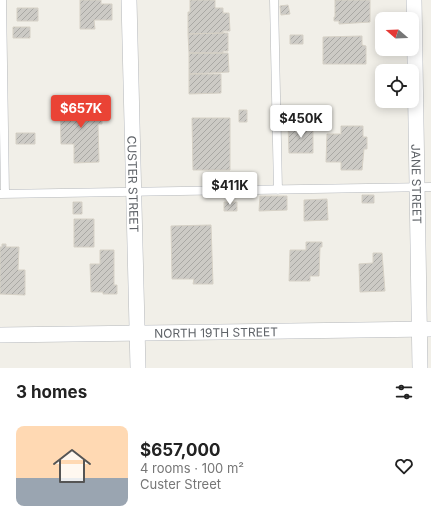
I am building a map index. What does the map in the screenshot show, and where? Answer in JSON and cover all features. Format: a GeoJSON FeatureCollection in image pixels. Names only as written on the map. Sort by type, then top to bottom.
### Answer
{"type":"FeatureCollection","features":[{"type":"Feature","properties":{"kind":"street","name":"CUSTER STREET"},"geometry":{"type":"LineString","coordinates":[[129,0],[138,368]]}},
{"type":"Feature","properties":{"kind":"street","name":"JANE STREET"},"geometry":{"type":"LineString","coordinates":[[414,0],[424,188],[425,329],[420,368]]}},
{"type":"Feature","properties":{"kind":"street","name":"NORTH 19TH STREET"},"geometry":{"type":"LineString","coordinates":[[0,335],[425,329]]}},
{"type":"Feature","properties":{"kind":"lane"},"geometry":{"type":"LineString","coordinates":[[2,0],[2,194],[424,188]]}},
{"type":"Feature","properties":{"kind":"lane"},"geometry":{"type":"LineString","coordinates":[[274,0],[278,190]]}},
{"type":"Feature","properties":{"kind":"building"},"geometry":{"type":"Polygon","coordinates":[[[80,0],[101,0],[101,4],[112,4],[112,20],[94,20],[95,29],[80,29],[80,0]]]}},
{"type":"Feature","properties":{"kind":"building"},"geometry":{"type":"Polygon","coordinates":[[[190,0],[215,0],[215,8],[223,8],[223,13],[229,13],[230,31],[223,31],[223,33],[188,34],[188,12],[190,12],[190,0]]]}},
{"type":"Feature","properties":{"kind":"building"},"geometry":{"type":"Polygon","coordinates":[[[335,0],[370,0],[370,22],[339,24],[339,21],[334,21],[335,0]]]}},
{"type":"Feature","properties":{"kind":"building"},"geometry":{"type":"Polygon","coordinates":[[[288,5],[290,14],[281,15],[280,6],[288,5]]]}},
{"type":"Feature","properties":{"kind":"building"},"geometry":{"type":"Polygon","coordinates":[[[17,8],[38,8],[38,21],[17,21],[17,8]]]}},
{"type":"Feature","properties":{"kind":"building"},"geometry":{"type":"Polygon","coordinates":[[[13,27],[30,27],[30,38],[13,38],[13,27]]]}},
{"type":"Feature","properties":{"kind":"building"},"geometry":{"type":"Polygon","coordinates":[[[228,33],[228,51],[223,51],[223,53],[189,53],[188,34],[228,33]]]}},
{"type":"Feature","properties":{"kind":"building"},"geometry":{"type":"Polygon","coordinates":[[[290,35],[303,35],[303,44],[290,44],[290,35]]]}},
{"type":"Feature","properties":{"kind":"building"},"geometry":{"type":"Polygon","coordinates":[[[362,36],[362,45],[366,46],[366,64],[323,64],[323,37],[362,36]]]}},
{"type":"Feature","properties":{"kind":"building"},"geometry":{"type":"Polygon","coordinates":[[[189,53],[228,53],[229,72],[189,74],[189,53]]]}},
{"type":"Feature","properties":{"kind":"building"},"geometry":{"type":"Polygon","coordinates":[[[189,74],[221,74],[221,93],[189,94],[189,74]]]}},
{"type":"Feature","properties":{"kind":"building"},"geometry":{"type":"Polygon","coordinates":[[[97,100],[97,112],[102,112],[102,124],[98,124],[99,162],[74,163],[74,144],[61,144],[60,101],[97,100]]]}},
{"type":"Feature","properties":{"kind":"building"},"geometry":{"type":"Polygon","coordinates":[[[239,110],[247,110],[247,122],[239,122],[239,110]]]}},
{"type":"Feature","properties":{"kind":"building"},"geometry":{"type":"Polygon","coordinates":[[[192,118],[230,118],[230,170],[193,170],[192,118]]]}},
{"type":"Feature","properties":{"kind":"building"},"geometry":{"type":"Polygon","coordinates":[[[313,124],[313,153],[289,153],[288,125],[313,124]]]}},
{"type":"Feature","properties":{"kind":"building"},"geometry":{"type":"Polygon","coordinates":[[[341,126],[363,126],[363,137],[367,137],[367,149],[364,149],[362,170],[341,170],[341,162],[326,162],[327,134],[341,134],[341,126]]]}},
{"type":"Feature","properties":{"kind":"building"},"geometry":{"type":"Polygon","coordinates":[[[16,133],[35,133],[35,144],[16,144],[16,133]]]}},
{"type":"Feature","properties":{"kind":"building"},"geometry":{"type":"Polygon","coordinates":[[[362,195],[374,195],[374,203],[362,203],[362,195]]]}},
{"type":"Feature","properties":{"kind":"building"},"geometry":{"type":"Polygon","coordinates":[[[260,196],[287,196],[287,210],[259,211],[260,196]]]}},
{"type":"Feature","properties":{"kind":"building"},"geometry":{"type":"Polygon","coordinates":[[[327,199],[328,220],[304,221],[304,200],[327,199]]]}},
{"type":"Feature","properties":{"kind":"building"},"geometry":{"type":"Polygon","coordinates":[[[73,202],[82,202],[82,214],[73,214],[73,202]]]}},
{"type":"Feature","properties":{"kind":"building"},"geometry":{"type":"Polygon","coordinates":[[[224,202],[237,202],[237,211],[224,211],[224,202]]]}},
{"type":"Feature","properties":{"kind":"building"},"geometry":{"type":"Polygon","coordinates":[[[74,219],[94,219],[94,247],[74,247],[74,219]]]}},
{"type":"Feature","properties":{"kind":"building"},"geometry":{"type":"Polygon","coordinates":[[[211,225],[213,284],[193,284],[194,279],[172,279],[171,226],[211,225]]]}},
{"type":"Feature","properties":{"kind":"building"},"geometry":{"type":"Polygon","coordinates":[[[306,242],[322,242],[322,247],[320,247],[319,276],[310,276],[310,281],[289,281],[290,250],[306,250],[306,242]]]}},
{"type":"Feature","properties":{"kind":"building"},"geometry":{"type":"Polygon","coordinates":[[[2,244],[6,244],[6,247],[19,247],[18,270],[25,270],[25,295],[0,294],[0,247],[2,247],[2,244]]]}},
{"type":"Feature","properties":{"kind":"building"},"geometry":{"type":"Polygon","coordinates":[[[100,250],[114,250],[114,285],[117,285],[117,294],[91,292],[90,264],[100,264],[100,250]]]}},
{"type":"Feature","properties":{"kind":"building"},"geometry":{"type":"Polygon","coordinates":[[[373,253],[382,253],[385,291],[360,292],[359,264],[373,263],[373,253]]]}}]}
